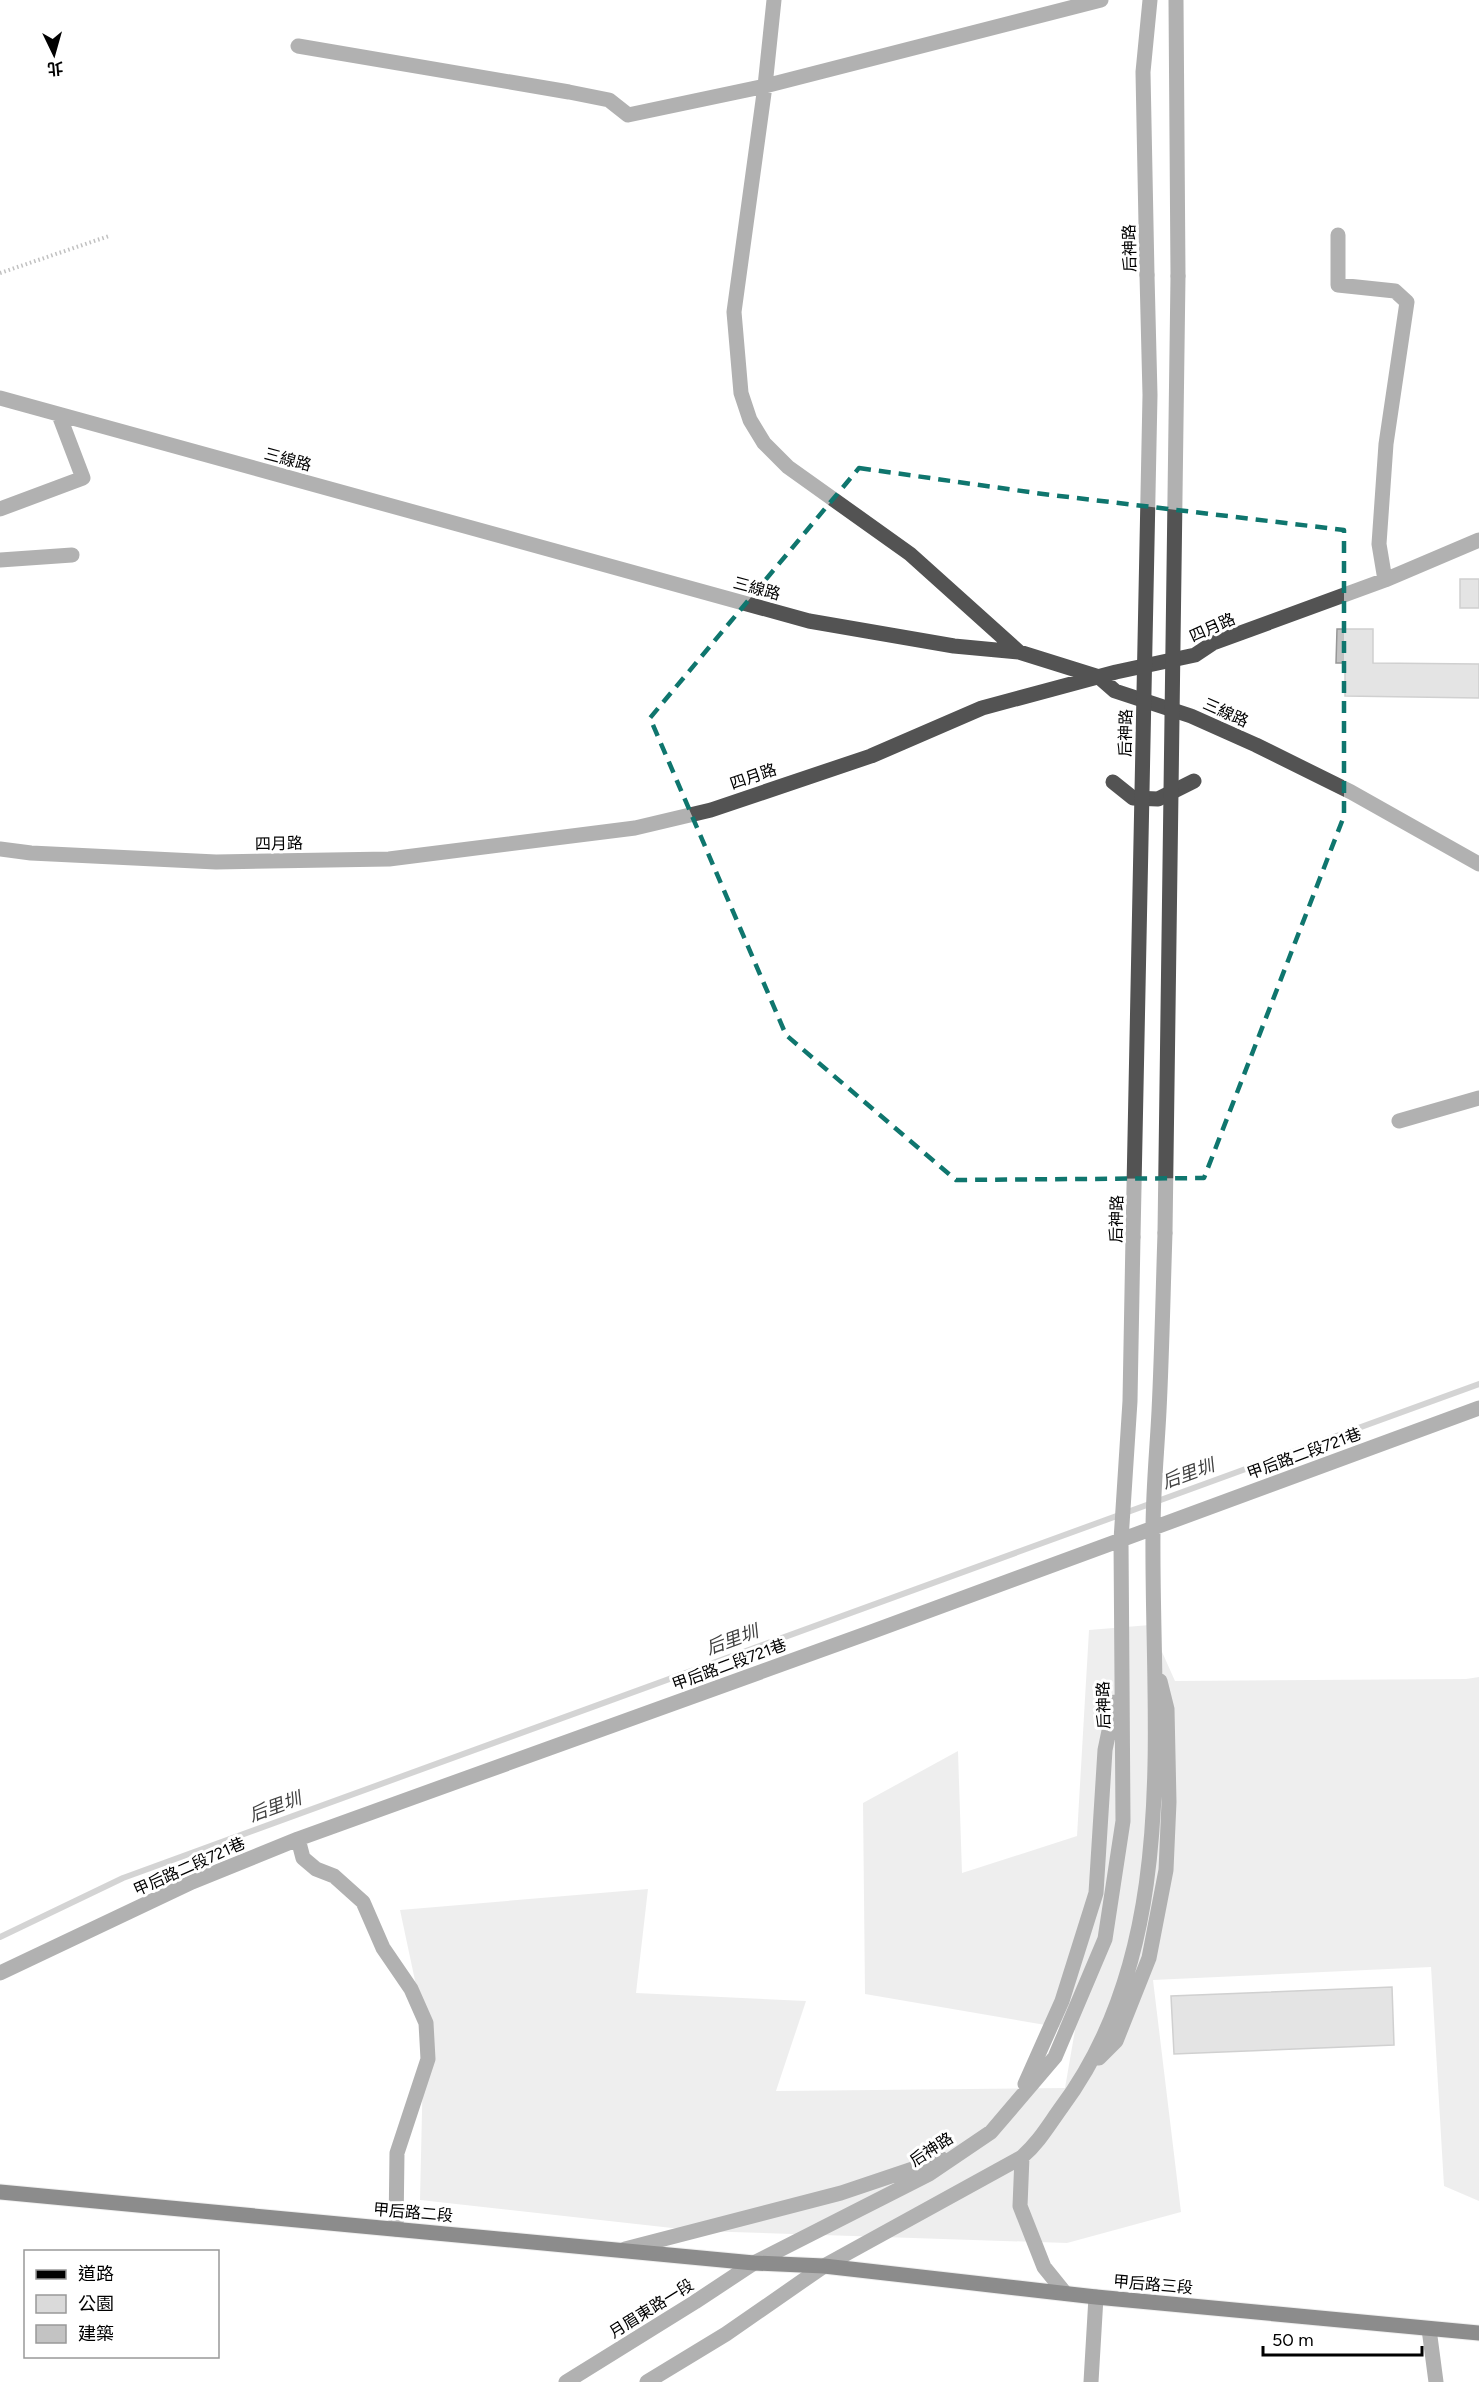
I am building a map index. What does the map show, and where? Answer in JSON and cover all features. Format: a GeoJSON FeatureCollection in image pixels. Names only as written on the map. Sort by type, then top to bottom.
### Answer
{"type":"FeatureCollection","features":[{"type":"Feature","properties":{"kind":"main road","name":"甲后路二段"},"geometry":{"type":"LineString","coordinates":[[0,2192],[626,2249],[754,2263],[824,2266]]}},
{"type":"Feature","properties":{"kind":"main road","name":"甲后路三段"},"geometry":{"type":"LineString","coordinates":[[824,2266],[1096,2297],[1479,2333]]}},
{"type":"Feature","properties":{"kind":"street"},"geometry":{"type":"LineString","coordinates":[[774,0],[765,86],[734,312],[741,393],[750,420],[764,442],[788,467],[910,554],[1019,652]]}},
{"type":"Feature","properties":{"kind":"street"},"geometry":{"type":"LineString","coordinates":[[298,46],[609,100],[628,115],[765,86],[1101,0]]}},
{"type":"Feature","properties":{"kind":"street","name":"后神路"},"geometry":{"type":"LineString","coordinates":[[754,2263],[929,2174],[991,2132],[1055,2057],[1106,1939],[1123,1821],[1121,1540],[1130,1401],[1149,407],[1143,72],[1150,0]]}},
{"type":"Feature","properties":{"kind":"street"},"geometry":{"type":"LineString","coordinates":[[648,2382],[726,2334],[824,2266],[1022,2157],[1038,2143],[1087,2071],[1105,2037],[1138,1936],[1153,1822],[1153,1529],[1165,1233],[1178,276],[1176,0]]}},
{"type":"Feature","properties":{"kind":"street"},"geometry":{"type":"LineString","coordinates":[[1338,235],[1338,285],[1395,291],[1407,302],[1386,444],[1379,544],[1384,580]]}},
{"type":"Feature","properties":{"kind":"street","name":"三線路"},"geometry":{"type":"LineString","coordinates":[[0,398],[808,621],[954,646],[1019,652],[1099,677],[1115,691],[1191,716],[1266,750],[1351,792],[1479,864]]}},
{"type":"Feature","properties":{"kind":"street"},"geometry":{"type":"LineString","coordinates":[[0,509],[83,478],[59,415]]}},
{"type":"Feature","properties":{"kind":"street","name":"四月路"},"geometry":{"type":"LineString","coordinates":[[0,849],[31,853],[216,862],[389,859],[635,828],[711,810],[871,756],[982,708],[1099,677],[1195,655],[1213,643],[1384,580],[1479,540]]}},
{"type":"Feature","properties":{"kind":"street"},"geometry":{"type":"LineString","coordinates":[[0,560],[72,555]]}},
{"type":"Feature","properties":{"kind":"street"},"geometry":{"type":"LineString","coordinates":[[1113,782],[1133,798],[1158,799],[1194,781]]}},
{"type":"Feature","properties":{"kind":"street"},"geometry":{"type":"LineString","coordinates":[[1399,1121],[1479,1098]]}},
{"type":"Feature","properties":{"kind":"street","name":"甲后路二段721巷"},"geometry":{"type":"LineString","coordinates":[[0,1973],[192,1882],[298,1839],[1153,1529],[1479,1408]]}},
{"type":"Feature","properties":{"kind":"street"},"geometry":{"type":"LineString","coordinates":[[1018,2099],[1062,2001],[1096,1893],[1106,1750],[1121,1666]]}},
{"type":"Feature","properties":{"kind":"street"},"geometry":{"type":"LineString","coordinates":[[298,1839],[303,1858],[316,1869],[334,1876],[363,1902],[383,1947],[411,1989],[426,2023],[428,2059],[397,2153],[396,2229]]}},
{"type":"Feature","properties":{"kind":"street"},"geometry":{"type":"LineString","coordinates":[[626,2249],[841,2193],[959,2153]]}},
{"type":"Feature","properties":{"kind":"street"},"geometry":{"type":"LineString","coordinates":[[1022,2157],[1020,2206],[1044,2267],[1065,2293]]}},
{"type":"Feature","properties":{"kind":"street","name":"月眉東路一段"},"geometry":{"type":"LineString","coordinates":[[567,2382],[754,2263]]}},
{"type":"Feature","properties":{"kind":"street"},"geometry":{"type":"LineString","coordinates":[[1091,2382],[1096,2297]]}},
{"type":"Feature","properties":{"kind":"street"},"geometry":{"type":"LineString","coordinates":[[1429,2329],[1436,2382]]}},
{"type":"Feature","properties":{"kind":"path"},"geometry":{"type":"LineString","coordinates":[[0,273],[109,236]]}},
{"type":"Feature","properties":{"kind":"highlighted area"},"geometry":{"type":"Polygon","coordinates":[[[859,468],[1043,494],[1344,530],[1344,816],[1204,1178],[956,1180],[786,1035],[650,718],[859,468]]]}},
{"type":"Feature","properties":{"kind":"green space"},"geometry":{"type":"Polygon","coordinates":[[[1150,1625],[1175,1681],[1466,1679],[1479,1677],[1479,2201],[1444,2186],[1431,1967],[1153,1980],[1181,2212],[1067,2243],[699,2231],[420,2200],[424,2023],[400,1910],[648,1889],[636,1993],[806,2001],[776,2091],[1065,2088],[1075,2030],[865,1994],[863,1803],[958,1751],[962,1873],[1077,1836],[1089,1630],[1150,1625]]]}},
{"type":"Feature","properties":{"kind":"building"},"geometry":{"type":"Polygon","coordinates":[[[1460,579],[1479,579],[1479,608],[1460,608],[1460,579]]]}},
{"type":"Feature","properties":{"kind":"building"},"geometry":{"type":"Polygon","coordinates":[[[1337,629],[1373,629],[1373,663],[1479,664],[1479,698],[1345,696],[1345,663],[1336,663],[1337,629]]]}},
{"type":"Feature","properties":{"kind":"building"},"geometry":{"type":"Polygon","coordinates":[[[1392,1987],[1394,2045],[1174,2054],[1171,1996],[1392,1987]]]}},
{"type":"Feature","properties":{"kind":"waterway","name":"后里圳"},"geometry":{"type":"LineString","coordinates":[[0,1937],[123,1878],[1479,1384]]}}]}
